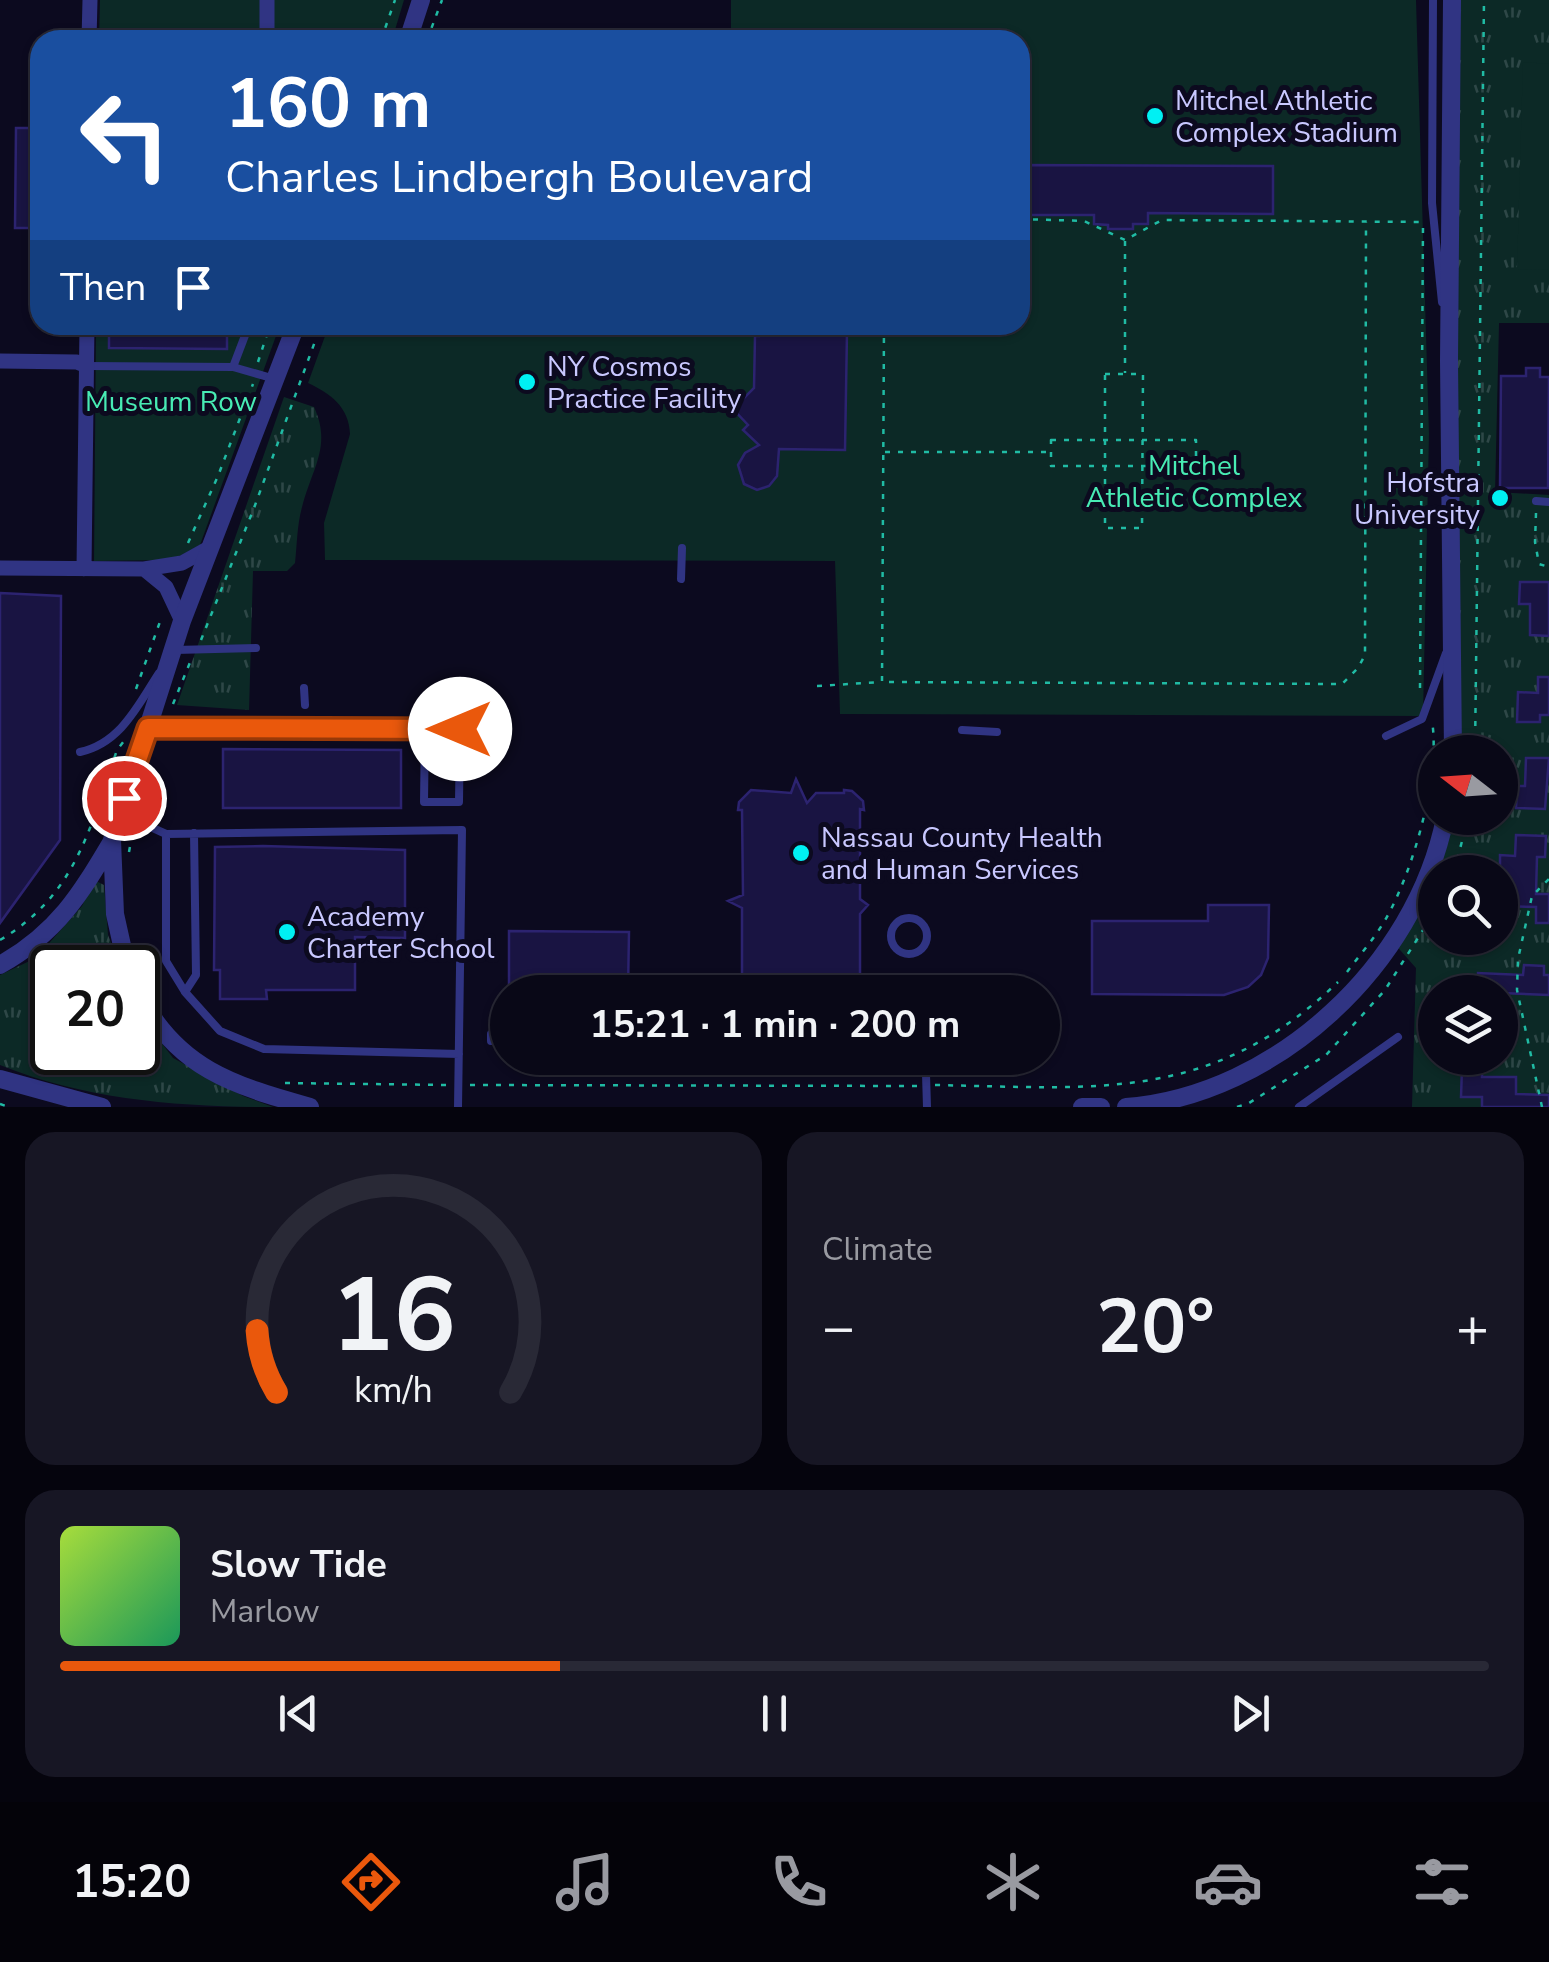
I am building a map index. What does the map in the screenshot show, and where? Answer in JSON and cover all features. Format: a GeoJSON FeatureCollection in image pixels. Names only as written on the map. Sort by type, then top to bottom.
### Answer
{"type":"FeatureCollection","features":[{"type":"Feature","properties":{"kind":"street"},"geometry":{"type":"LineString","coordinates":[[89,30],[90,0]]}},
{"type":"Feature","properties":{"kind":"street"},"geometry":{"type":"LineString","coordinates":[[267,30],[268,0]]}},
{"type":"Feature","properties":{"kind":"street"},"geometry":{"type":"LineString","coordinates":[[411,30],[421,0]]}},
{"type":"Feature","properties":{"kind":"street"},"geometry":{"type":"LineString","coordinates":[[1452,0],[1449,361],[1452,735]]}},
{"type":"Feature","properties":{"kind":"street"},"geometry":{"type":"LineString","coordinates":[[84,569],[87,335]]}},
{"type":"Feature","properties":{"kind":"street"},"geometry":{"type":"LineString","coordinates":[[0,965],[44,936],[70,908],[127,816],[156,728],[182,621],[293,335]]}},
{"type":"Feature","properties":{"kind":"street"},"geometry":{"type":"LineString","coordinates":[[0,361],[77,362],[87,366]]}},
{"type":"Feature","properties":{"kind":"street"},"geometry":{"type":"LineString","coordinates":[[0,568],[144,569],[182,562],[209,548]]}},
{"type":"Feature","properties":{"kind":"street"},"geometry":{"type":"LineString","coordinates":[[144,569],[156,576],[171,594],[182,621]]}},
{"type":"Feature","properties":{"kind":"street"},"geometry":{"type":"LineString","coordinates":[[1126,1107],[1180,1099],[1225,1082],[1290,1045],[1333,1011],[1386,952],[1416,905],[1441,835]]}},
{"type":"Feature","properties":{"kind":"street"},"geometry":{"type":"LineString","coordinates":[[112,840],[115,914],[122,945]]}},
{"type":"Feature","properties":{"kind":"street"},"geometry":{"type":"LineString","coordinates":[[160,1028],[192,1061],[240,1087],[310,1107]]}},
{"type":"Feature","properties":{"kind":"street"},"geometry":{"type":"LineString","coordinates":[[0,1079],[102,1107]]}},
{"type":"Feature","properties":{"kind":"street"},"geometry":{"type":"LineString","coordinates":[[1082,1107],[1102,1107]]}},
{"type":"Feature","properties":{"kind":"lane"},"geometry":{"type":"LineString","coordinates":[[1433,0],[1432,203],[1449,361]]}},
{"type":"Feature","properties":{"kind":"lane"},"geometry":{"type":"LineString","coordinates":[[233,366],[245,335]]}},
{"type":"Feature","properties":{"kind":"lane"},"geometry":{"type":"LineString","coordinates":[[87,366],[233,366],[277,380]]}},
{"type":"Feature","properties":{"kind":"lane"},"geometry":{"type":"LineString","coordinates":[[1536,501],[1549,502]]}},
{"type":"Feature","properties":{"kind":"lane"},"geometry":{"type":"LineString","coordinates":[[681,579],[682,548]]}},
{"type":"Feature","properties":{"kind":"lane"},"geometry":{"type":"LineString","coordinates":[[1386,736],[1412,726],[1425,715],[1452,636]]}},
{"type":"Feature","properties":{"kind":"lane"},"geometry":{"type":"LineString","coordinates":[[80,752],[100,746],[119,732],[174,650],[256,648]]}},
{"type":"Feature","properties":{"kind":"lane"},"geometry":{"type":"LineString","coordinates":[[304,688],[304,705]]}},
{"type":"Feature","properties":{"kind":"lane"},"geometry":{"type":"LineString","coordinates":[[156,728],[460,729],[460,802],[424,802],[424,729]]}},
{"type":"Feature","properties":{"kind":"lane"},"geometry":{"type":"LineString","coordinates":[[962,730],[997,732]]}},
{"type":"Feature","properties":{"kind":"lane"},"geometry":{"type":"LineString","coordinates":[[127,816],[166,834],[462,830],[458,1107]]}},
{"type":"Feature","properties":{"kind":"lane"},"geometry":{"type":"LineString","coordinates":[[185,992],[196,975],[194,833]]}},
{"type":"Feature","properties":{"kind":"lane"},"geometry":{"type":"LineString","coordinates":[[166,834],[166,961],[185,992],[220,1031],[264,1049],[459,1054]]}},
{"type":"Feature","properties":{"kind":"lane"},"geometry":{"type":"LineString","coordinates":[[912,918],[926,929],[926,941],[919,951],[908,954],[893,945],[890,934],[900,919],[912,918]]}},
{"type":"Feature","properties":{"kind":"lane"},"geometry":{"type":"LineString","coordinates":[[1299,1107],[1398,1038]]}},
{"type":"Feature","properties":{"kind":"lane"},"geometry":{"type":"LineString","coordinates":[[926,1075],[926,1107]]}},
{"type":"Feature","properties":{"kind":"path"},"geometry":{"type":"LineString","coordinates":[[384,30],[395,0]]}},
{"type":"Feature","properties":{"kind":"path"},"geometry":{"type":"LineString","coordinates":[[431,30],[442,0]]}},
{"type":"Feature","properties":{"kind":"path"},"geometry":{"type":"LineString","coordinates":[[1476,735],[1484,0]]}},
{"type":"Feature","properties":{"kind":"path"},"geometry":{"type":"LineString","coordinates":[[1030,219],[1084,220],[1125,240]]}},
{"type":"Feature","properties":{"kind":"path"},"geometry":{"type":"LineString","coordinates":[[1125,240],[1162,220],[1423,222],[1420,691]]}},
{"type":"Feature","properties":{"kind":"path"},"geometry":{"type":"LineString","coordinates":[[817,686],[869,686],[882,682],[1342,684],[1365,655],[1366,222]]}},
{"type":"Feature","properties":{"kind":"path"},"geometry":{"type":"LineString","coordinates":[[1125,240],[1126,374]]}},
{"type":"Feature","properties":{"kind":"path"},"geometry":{"type":"LineString","coordinates":[[182,562],[267,335]]}},
{"type":"Feature","properties":{"kind":"path"},"geometry":{"type":"LineString","coordinates":[[156,728],[196,649],[254,508],[317,335]]}},
{"type":"Feature","properties":{"kind":"path"},"geometry":{"type":"LineString","coordinates":[[882,682],[884,335]]}},
{"type":"Feature","properties":{"kind":"path"},"geometry":{"type":"LineString","coordinates":[[1105,374],[1142,374],[1142,440],[1142,528],[1106,528],[1105,374]]}},
{"type":"Feature","properties":{"kind":"path"},"geometry":{"type":"LineString","coordinates":[[1051,440],[1142,440],[1196,440],[1196,466],[1051,466],[1051,440]]}},
{"type":"Feature","properties":{"kind":"path"},"geometry":{"type":"LineString","coordinates":[[883,452],[1051,452]]}},
{"type":"Feature","properties":{"kind":"path"},"geometry":{"type":"LineString","coordinates":[[1536,501],[1539,564],[1549,568]]}},
{"type":"Feature","properties":{"kind":"path"},"geometry":{"type":"LineString","coordinates":[[132,698],[171,594]]}},
{"type":"Feature","properties":{"kind":"path"},"geometry":{"type":"LineString","coordinates":[[272,1082],[942,1088],[1129,1085],[1195,1071],[1244,1052],[1313,1006],[1344,976],[1384,922],[1412,856],[1429,792],[1434,723],[1425,715]]}},
{"type":"Feature","properties":{"kind":"path"},"geometry":{"type":"LineString","coordinates":[[0,940],[36,914],[72,872],[117,750],[125,740],[119,732]]}},
{"type":"Feature","properties":{"kind":"path"},"geometry":{"type":"LineString","coordinates":[[127,816],[128,853]]}},
{"type":"Feature","properties":{"kind":"path"},"geometry":{"type":"LineString","coordinates":[[1542,1107],[1518,990],[1518,958],[1532,896],[1549,879]]}},
{"type":"Feature","properties":{"kind":"path"},"geometry":{"type":"LineString","coordinates":[[1237,1107],[1250,1103],[1326,1055],[1384,990],[1418,940]]}},
{"type":"Feature","properties":{"kind":"path"},"geometry":{"type":"LineString","coordinates":[[0,1104],[9,1107]]}},
{"type":"Feature","properties":{"kind":"green space"},"geometry":{"type":"Polygon","coordinates":[[[100,0],[404,0],[395,30],[99,30],[100,0]]]}},
{"type":"Feature","properties":{"kind":"green space","name":"Mitchel Athletic Complex"},"geometry":{"type":"Polygon","coordinates":[[[731,0],[1416,0],[1429,434],[1423,716],[840,714],[835,561],[325,560],[324,523],[350,434],[346,416],[337,402],[308,383],[325,335],[1030,335],[1030,30],[731,30],[731,0]]]}},
{"type":"Feature","properties":{"kind":"green space","name":"Hofstra University"},"geometry":{"type":"Polygon","coordinates":[[[1452,0],[1549,0],[1549,323],[1499,323],[1495,492],[1549,495],[1549,1107],[1412,1107],[1416,968],[1393,942],[1418,882],[1418,955],[1518,955],[1518,855],[1429,855],[1438,835],[1518,835],[1518,735],[1453,735],[1452,0]]]}},
{"type":"Feature","properties":{"kind":"green space"},"geometry":{"type":"Polygon","coordinates":[[[1523,62],[1549,64],[1549,270],[1517,269],[1523,62]]]}},
{"type":"Feature","properties":{"kind":"green space","name":"Museum Row"},"geometry":{"type":"Polygon","coordinates":[[[96,335],[276,335],[200,545],[172,560],[94,561],[96,335]]]}},
{"type":"Feature","properties":{"kind":"green space"},"geometry":{"type":"Polygon","coordinates":[[[284,397],[314,407],[321,445],[300,514],[295,563],[287,571],[253,571],[249,710],[177,705],[284,397]]]}},
{"type":"Feature","properties":{"kind":"green space"},"geometry":{"type":"Polygon","coordinates":[[[94,880],[104,885],[112,945],[48,945],[82,906],[94,880]]]}},
{"type":"Feature","properties":{"kind":"green space"},"geometry":{"type":"Polygon","coordinates":[[[30,961],[30,1075],[160,1075],[160,1041],[173,1058],[243,1096],[273,1107],[204,1105],[100,1094],[33,1077],[0,1065],[0,975],[30,961]]]}},
{"type":"Feature","properties":{"kind":"building"},"geometry":{"type":"Polygon","coordinates":[[[16,128],[30,128],[30,228],[15,228],[16,128]]]}},
{"type":"Feature","properties":{"kind":"building"},"geometry":{"type":"Polygon","coordinates":[[[1030,165],[1273,166],[1273,214],[1148,213],[1148,224],[1133,224],[1133,229],[1108,229],[1108,225],[1094,224],[1094,215],[1030,215],[1030,165]]]}},
{"type":"Feature","properties":{"kind":"building"},"geometry":{"type":"Polygon","coordinates":[[[109,335],[227,335],[227,349],[109,348],[109,335]]]}},
{"type":"Feature","properties":{"kind":"building"},"geometry":{"type":"Polygon","coordinates":[[[847,335],[845,450],[779,449],[777,476],[769,486],[757,490],[744,484],[738,465],[745,453],[759,445],[743,430],[748,425],[733,409],[754,388],[755,336],[847,335]]]}},
{"type":"Feature","properties":{"kind":"building"},"geometry":{"type":"Polygon","coordinates":[[[1526,368],[1540,368],[1540,377],[1549,377],[1548,488],[1500,488],[1501,376],[1526,376],[1526,368]]]}},
{"type":"Feature","properties":{"kind":"building"},"geometry":{"type":"Polygon","coordinates":[[[1520,582],[1549,582],[1549,636],[1530,635],[1530,604],[1519,604],[1520,582]]]}},
{"type":"Feature","properties":{"kind":"building"},"geometry":{"type":"Polygon","coordinates":[[[0,593],[61,596],[60,840],[0,923],[0,593]]]}},
{"type":"Feature","properties":{"kind":"building"},"geometry":{"type":"Polygon","coordinates":[[[1538,677],[1549,677],[1549,715],[1540,715],[1540,722],[1517,722],[1518,692],[1538,693],[1538,677]]]}},
{"type":"Feature","properties":{"kind":"building"},"geometry":{"type":"Polygon","coordinates":[[[223,749],[401,750],[401,808],[223,808],[223,749]]]}},
{"type":"Feature","properties":{"kind":"building"},"geometry":{"type":"Polygon","coordinates":[[[1526,758],[1549,758],[1545,809],[1518,808],[1518,786],[1525,786],[1526,758]]]}},
{"type":"Feature","properties":{"kind":"building","name":"Nassau County Health and Human Services"},"geometry":{"type":"Polygon","coordinates":[[[796,779],[807,803],[816,793],[844,790],[852,791],[863,801],[860,899],[868,905],[860,914],[860,975],[742,975],[742,908],[728,901],[743,895],[739,802],[751,790],[791,793],[796,779]]]}},
{"type":"Feature","properties":{"kind":"building"},"geometry":{"type":"Polygon","coordinates":[[[1516,835],[1546,836],[1545,857],[1537,857],[1536,894],[1549,894],[1549,923],[1536,923],[1536,907],[1518,906],[1516,835]]]}},
{"type":"Feature","properties":{"kind":"building"},"geometry":{"type":"Polygon","coordinates":[[[215,847],[405,850],[405,938],[355,937],[355,990],[266,990],[267,999],[220,999],[220,970],[214,970],[215,847]]]}},
{"type":"Feature","properties":{"kind":"building"},"geometry":{"type":"Polygon","coordinates":[[[1208,905],[1269,905],[1268,958],[1261,975],[1248,987],[1224,995],[1092,994],[1092,921],[1208,921],[1208,905]]]}},
{"type":"Feature","properties":{"kind":"building"},"geometry":{"type":"Polygon","coordinates":[[[509,931],[629,932],[628,975],[509,975],[509,931]]]}},
{"type":"Feature","properties":{"kind":"building"},"geometry":{"type":"Polygon","coordinates":[[[1524,965],[1544,966],[1544,975],[1549,975],[1549,995],[1518,994],[1518,975],[1478,975],[1478,973],[1523,975],[1524,965]]]}},
{"type":"Feature","properties":{"kind":"building"},"geometry":{"type":"Polygon","coordinates":[[[1462,1075],[1516,1077],[1516,1094],[1549,1095],[1549,1107],[1482,1107],[1482,1097],[1461,1097],[1462,1075]]]}},
{"type":"Feature","properties":{"kind":"place","name":"Mitchel Athletic Complex Stadium"},"geometry":{"type":"Point","coordinates":[1155,116]}},
{"type":"Feature","properties":{"kind":"place","name":"NY Cosmos Practice Facility"},"geometry":{"type":"Point","coordinates":[527,382]}},
{"type":"Feature","properties":{"kind":"place","name":"Hofstra University"},"geometry":{"type":"Point","coordinates":[1500,498]}},
{"type":"Feature","properties":{"kind":"place","name":"Nassau County Health and Human Services"},"geometry":{"type":"Point","coordinates":[801,853]}},
{"type":"Feature","properties":{"kind":"place","name":"Academy Charter School"},"geometry":{"type":"Point","coordinates":[287,932]}},
{"type":"Feature","properties":{"kind":"route"},"geometry":{"type":"LineString","coordinates":[[124,798],[148,728],[460,729]]}}]}
